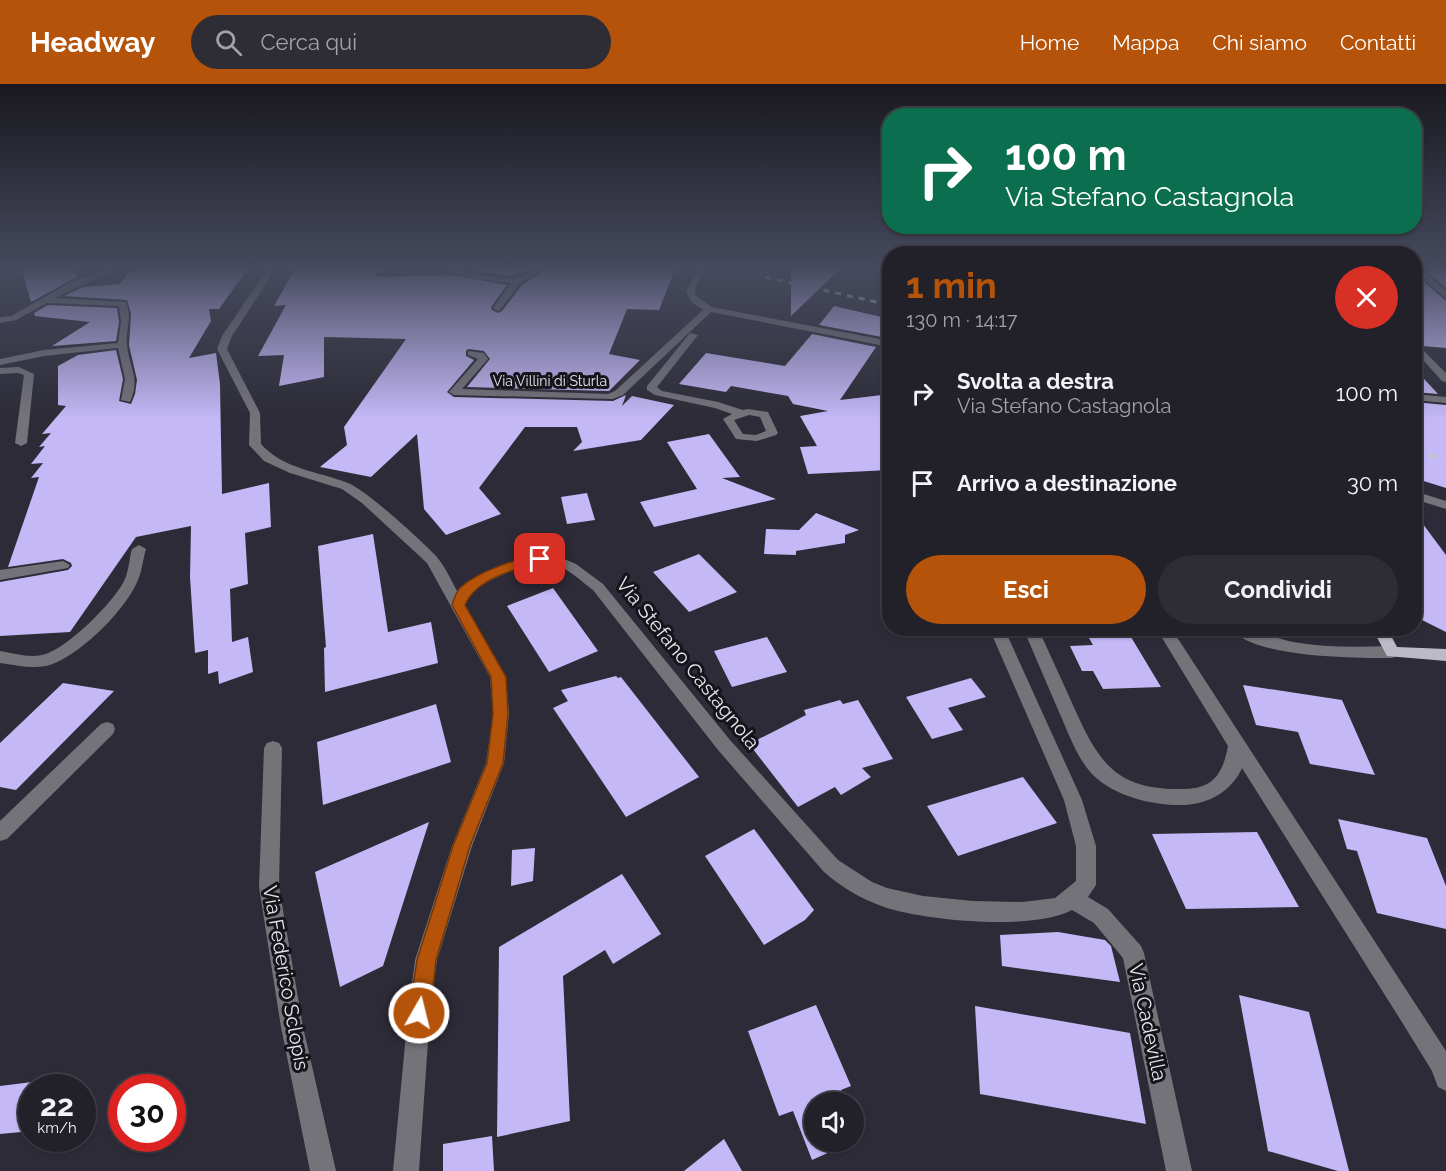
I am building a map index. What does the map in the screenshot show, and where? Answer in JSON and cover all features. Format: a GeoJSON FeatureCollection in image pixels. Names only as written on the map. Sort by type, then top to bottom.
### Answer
{"type":"FeatureCollection","features":[{"type":"Feature","properties":{"kind":"main road"},"geometry":{"type":"LineString","coordinates":[[1383,636],[1392,652],[1446,656]]}},
{"type":"Feature","properties":{"kind":"street"},"geometry":{"type":"LineString","coordinates":[[126,318],[122,345],[128,361],[131,387],[126,400]]}},
{"type":"Feature","properties":{"kind":"street"},"geometry":{"type":"LineString","coordinates":[[239,318],[227,336],[222,349],[255,413],[255,445],[268,459],[294,470],[346,486],[366,500],[432,560],[498,677],[501,714],[495,763],[462,846],[426,960],[419,1013],[406,1171]]}},
{"type":"Feature","properties":{"kind":"street","name":"Via Villini di Sturla"},"geometry":{"type":"LineString","coordinates":[[471,353],[481,355],[483,359],[454,392],[609,397],[619,393],[705,318]]}},
{"type":"Feature","properties":{"kind":"street"},"geometry":{"type":"LineString","coordinates":[[707,318],[651,388],[659,393],[718,405],[740,413]]}},
{"type":"Feature","properties":{"kind":"street"},"geometry":{"type":"LineString","coordinates":[[754,318],[882,342]]}},
{"type":"Feature","properties":{"kind":"street"},"geometry":{"type":"LineString","coordinates":[[0,362],[44,353],[122,345]]}},
{"type":"Feature","properties":{"kind":"street"},"geometry":{"type":"LineString","coordinates":[[1422,353],[1446,380]]}},
{"type":"Feature","properties":{"kind":"street"},"geometry":{"type":"LineString","coordinates":[[0,370],[19,370],[29,374],[21,443]]}},
{"type":"Feature","properties":{"kind":"street"},"geometry":{"type":"LineString","coordinates":[[1422,398],[1446,400]]}},
{"type":"Feature","properties":{"kind":"street"},"geometry":{"type":"LineString","coordinates":[[1422,498],[1446,505]]}},
{"type":"Feature","properties":{"kind":"street"},"geometry":{"type":"LineString","coordinates":[[0,657],[31,662],[46,660],[69,648],[108,612],[130,582],[139,549]]}},
{"type":"Feature","properties":{"kind":"street","name":"Via Stefano Castagnola"},"geometry":{"type":"LineString","coordinates":[[458,605],[464,592],[476,583],[523,562],[540,559],[557,560],[571,567],[598,587],[724,745],[824,858],[849,881],[890,899],[974,910],[1036,913],[1072,899]]}},
{"type":"Feature","properties":{"kind":"street"},"geometry":{"type":"LineString","coordinates":[[0,575],[63,565]]}},
{"type":"Feature","properties":{"kind":"street"},"geometry":{"type":"LineString","coordinates":[[1000,636],[1073,800],[1086,846],[1086,885],[1072,899]]}},
{"type":"Feature","properties":{"kind":"street"},"geometry":{"type":"LineString","coordinates":[[1034,636],[1084,749],[1093,764],[1108,776],[1146,793],[1192,797],[1212,791],[1223,782],[1231,771],[1237,745]]}},
{"type":"Feature","properties":{"kind":"street"},"geometry":{"type":"LineString","coordinates":[[1168,636],[1365,940],[1442,1066],[1446,1079]]}},
{"type":"Feature","properties":{"kind":"street"},"geometry":{"type":"LineString","coordinates":[[1253,636],[1285,646],[1343,652],[1392,652]]}},
{"type":"Feature","properties":{"kind":"street"},"geometry":{"type":"LineString","coordinates":[[0,832],[107,729]]}},
{"type":"Feature","properties":{"kind":"street","name":"Via Federico Sclopis"},"geometry":{"type":"LineString","coordinates":[[273,748],[269,887],[292,1027],[323,1171]]}},
{"type":"Feature","properties":{"kind":"street","name":"Via Cadevilla"},"geometry":{"type":"LineString","coordinates":[[1072,899],[1101,915],[1132,953],[1179,1171]]}},
{"type":"Feature","properties":{"kind":"building"},"geometry":{"type":"Polygon","coordinates":[[[51,318],[118,318],[116,341],[52,346],[90,322],[51,318]]]}},
{"type":"Feature","properties":{"kind":"building"},"geometry":{"type":"Polygon","coordinates":[[[131,318],[210,318],[211,321],[189,358],[216,353],[220,384],[222,494],[269,483],[271,527],[245,533],[248,584],[230,589],[232,642],[248,637],[253,672],[219,684],[218,671],[208,674],[208,650],[195,653],[190,577],[191,526],[136,537],[70,632],[0,636],[0,582],[68,570],[72,566],[63,559],[8,567],[39,477],[31,478],[43,463],[31,464],[45,446],[39,447],[51,433],[42,434],[66,406],[58,405],[58,366],[78,355],[116,350],[123,379],[119,401],[131,404],[137,380],[129,345],[131,318]]]}},
{"type":"Feature","properties":{"kind":"building"},"geometry":{"type":"Polygon","coordinates":[[[279,318],[624,318],[609,354],[640,360],[609,391],[467,387],[490,359],[484,351],[468,349],[466,356],[474,360],[447,392],[454,397],[613,401],[626,395],[622,406],[632,396],[674,405],[641,440],[573,451],[582,442],[577,427],[525,427],[479,488],[501,514],[446,535],[424,509],[417,434],[371,477],[320,467],[347,445],[344,427],[406,339],[324,337],[324,377],[279,386],[284,355],[258,356],[279,318]]]}},
{"type":"Feature","properties":{"kind":"building"},"geometry":{"type":"Polygon","coordinates":[[[825,318],[882,318],[882,337],[819,325],[825,318]]]}},
{"type":"Feature","properties":{"kind":"building"},"geometry":{"type":"Polygon","coordinates":[[[1422,318],[1446,318],[1446,348],[1423,346],[1422,318]]]}},
{"type":"Feature","properties":{"kind":"building"},"geometry":{"type":"Polygon","coordinates":[[[812,334],[876,347],[840,400],[882,395],[882,470],[808,474],[800,447],[817,446],[800,416],[828,411],[793,404],[788,396],[731,386],[726,392],[679,384],[706,353],[785,366],[812,334]]]}},
{"type":"Feature","properties":{"kind":"building"},"geometry":{"type":"Polygon","coordinates":[[[1422,377],[1438,394],[1422,393],[1422,377]]]}},
{"type":"Feature","properties":{"kind":"building"},"geometry":{"type":"Polygon","coordinates":[[[1422,403],[1446,405],[1446,488],[1422,480],[1422,403]]]}},
{"type":"Feature","properties":{"kind":"building"},"geometry":{"type":"Polygon","coordinates":[[[709,434],[740,477],[722,478],[776,499],[654,527],[640,502],[697,489],[667,442],[709,434]]]}},
{"type":"Feature","properties":{"kind":"building"},"geometry":{"type":"Polygon","coordinates":[[[587,493],[595,520],[567,524],[561,497],[587,493]]]}},
{"type":"Feature","properties":{"kind":"building"},"geometry":{"type":"Polygon","coordinates":[[[816,513],[859,530],[845,535],[845,543],[796,551],[796,555],[764,554],[766,529],[799,530],[816,513]]]}},
{"type":"Feature","properties":{"kind":"building"},"geometry":{"type":"Polygon","coordinates":[[[1422,523],[1446,555],[1446,632],[1422,620],[1422,523]]]}},
{"type":"Feature","properties":{"kind":"building"},"geometry":{"type":"Polygon","coordinates":[[[373,534],[388,632],[431,622],[438,663],[325,692],[324,648],[326,647],[318,546],[373,534]]]}},
{"type":"Feature","properties":{"kind":"building"},"geometry":{"type":"Polygon","coordinates":[[[699,554],[737,592],[689,612],[653,572],[699,554]]]}},
{"type":"Feature","properties":{"kind":"building"},"geometry":{"type":"Polygon","coordinates":[[[553,588],[598,651],[549,672],[507,606],[553,588]]]}},
{"type":"Feature","properties":{"kind":"building"},"geometry":{"type":"Polygon","coordinates":[[[767,637],[787,672],[732,687],[714,651],[767,637]]]}},
{"type":"Feature","properties":{"kind":"building"},"geometry":{"type":"Polygon","coordinates":[[[1131,637],[1161,687],[1103,689],[1093,671],[1082,671],[1070,646],[1093,645],[1089,638],[1131,637]]]}},
{"type":"Feature","properties":{"kind":"building"},"geometry":{"type":"Polygon","coordinates":[[[616,676],[621,677],[699,777],[626,817],[553,708],[568,701],[561,690],[616,676]]]}},
{"type":"Feature","properties":{"kind":"building"},"geometry":{"type":"Polygon","coordinates":[[[971,678],[986,697],[948,708],[963,730],[932,739],[906,697],[971,678]]]}},
{"type":"Feature","properties":{"kind":"building"},"geometry":{"type":"Polygon","coordinates":[[[63,683],[114,691],[16,790],[0,787],[0,743],[63,683]]]}},
{"type":"Feature","properties":{"kind":"building"},"geometry":{"type":"Polygon","coordinates":[[[1243,685],[1342,700],[1375,775],[1310,764],[1298,732],[1256,725],[1243,685]]]}},
{"type":"Feature","properties":{"kind":"building"},"geometry":{"type":"Polygon","coordinates":[[[840,700],[843,704],[858,700],[893,759],[862,768],[871,777],[841,795],[835,787],[798,807],[749,744],[806,715],[804,710],[840,700]]]}},
{"type":"Feature","properties":{"kind":"building"},"geometry":{"type":"Polygon","coordinates":[[[436,704],[451,762],[323,805],[317,742],[436,704]]]}},
{"type":"Feature","properties":{"kind":"building"},"geometry":{"type":"Polygon","coordinates":[[[1023,777],[1057,823],[958,856],[927,806],[1023,777]]]}},
{"type":"Feature","properties":{"kind":"building"},"geometry":{"type":"Polygon","coordinates":[[[1338,819],[1427,838],[1446,886],[1446,929],[1377,913],[1357,851],[1347,849],[1338,819]]]}},
{"type":"Feature","properties":{"kind":"building"},"geometry":{"type":"Polygon","coordinates":[[[429,822],[383,966],[340,987],[315,872],[429,822]]]}},
{"type":"Feature","properties":{"kind":"building"},"geometry":{"type":"Polygon","coordinates":[[[754,829],[814,910],[805,920],[764,945],[705,856],[754,829]]]}},
{"type":"Feature","properties":{"kind":"building"},"geometry":{"type":"Polygon","coordinates":[[[1257,832],[1299,907],[1186,909],[1152,834],[1257,832]]]}},
{"type":"Feature","properties":{"kind":"building"},"geometry":{"type":"Polygon","coordinates":[[[535,848],[533,881],[511,886],[512,850],[535,848]]]}},
{"type":"Feature","properties":{"kind":"building"},"geometry":{"type":"Polygon","coordinates":[[[622,874],[661,934],[613,964],[605,950],[563,976],[570,1121],[497,1137],[499,947],[622,874]]]}},
{"type":"Feature","properties":{"kind":"building"},"geometry":{"type":"Polygon","coordinates":[[[1058,932],[1105,940],[1111,946],[1120,982],[1002,966],[1000,935],[1058,932]]]}},
{"type":"Feature","properties":{"kind":"building"},"geometry":{"type":"Polygon","coordinates":[[[1239,995],[1309,1012],[1349,1171],[1338,1171],[1268,1151],[1239,995]]]}},
{"type":"Feature","properties":{"kind":"building"},"geometry":{"type":"Polygon","coordinates":[[[816,1005],[851,1086],[841,1090],[842,1092],[804,1092],[804,1139],[793,1111],[779,1116],[748,1031],[816,1005]]]}},
{"type":"Feature","properties":{"kind":"building"},"geometry":{"type":"Polygon","coordinates":[[[975,1006],[1130,1033],[1146,1124],[980,1094],[975,1006]]]}},
{"type":"Feature","properties":{"kind":"building"},"geometry":{"type":"Polygon","coordinates":[[[18,1084],[18,1132],[0,1134],[0,1086],[18,1084]]]}},
{"type":"Feature","properties":{"kind":"building"},"geometry":{"type":"Polygon","coordinates":[[[492,1136],[494,1171],[443,1171],[443,1144],[492,1136]]]}},
{"type":"Feature","properties":{"kind":"building"},"geometry":{"type":"Polygon","coordinates":[[[724,1139],[742,1171],[684,1171],[724,1139]]]}},
{"type":"Feature","properties":{"kind":"building"},"geometry":{"type":"Polygon","coordinates":[[[809,1152],[830,1152],[812,1160],[809,1152]]]}},
{"type":"Feature","properties":{"kind":"railway"},"geometry":{"type":"LineString","coordinates":[[1422,452],[1446,460]]}},
{"type":"Feature","properties":{"kind":"route"},"geometry":{"type":"LineString","coordinates":[[419,1013],[426,960],[462,846],[495,763],[501,714],[498,677],[458,605],[464,592],[476,583],[523,562],[540,559]]}}]}
